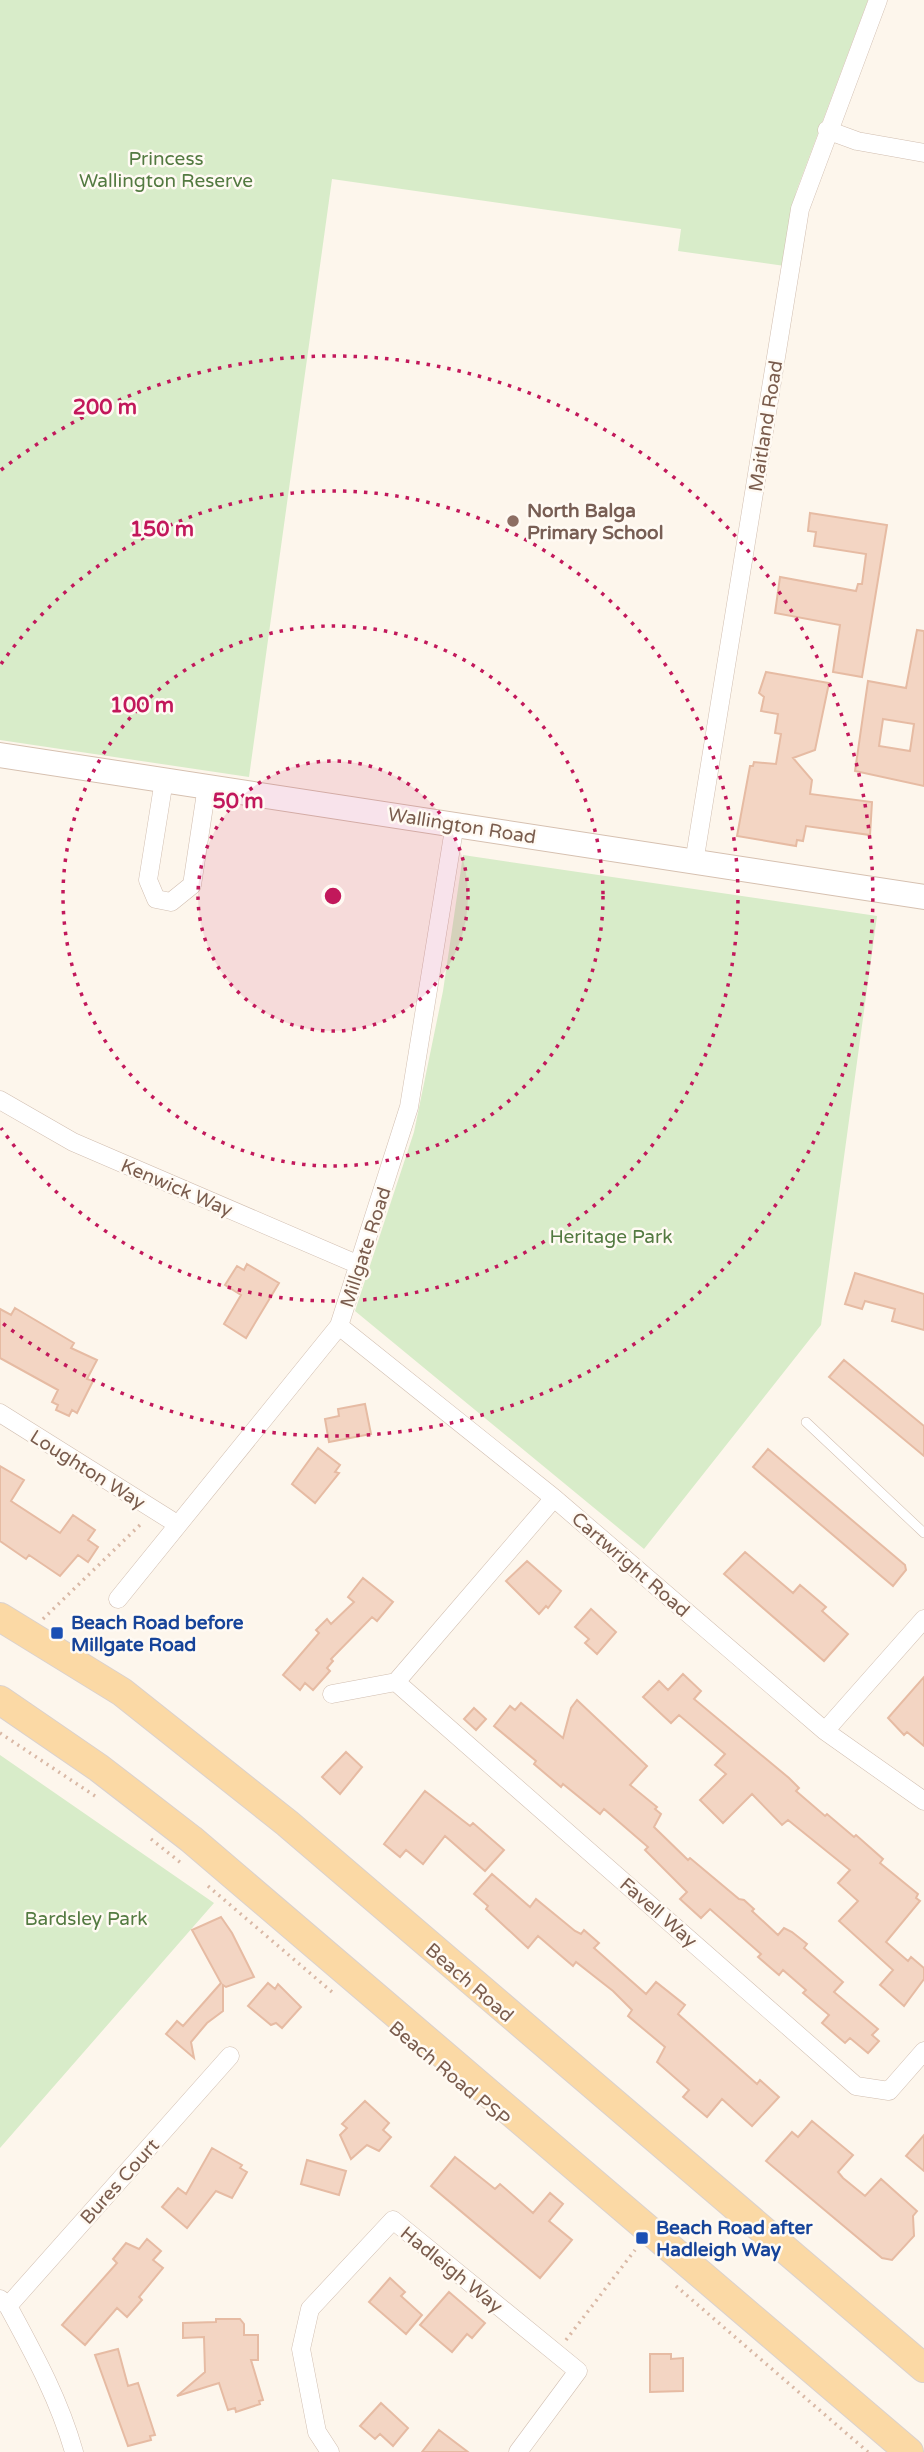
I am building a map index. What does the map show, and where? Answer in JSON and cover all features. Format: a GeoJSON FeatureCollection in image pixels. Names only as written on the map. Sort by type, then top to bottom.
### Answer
{"type":"FeatureCollection","features":[{"type":"Feature","properties":{"kind":"main road","name":"Beach Road"},"geometry":{"type":"LineString","coordinates":[[0,1616],[122,1692],[287,1823],[924,2368]]}},
{"type":"Feature","properties":{"kind":"main road"},"geometry":{"type":"LineString","coordinates":[[0,1700],[99,1768],[191,1839],[909,2452]]}},
{"type":"Feature","properties":{"kind":"street","name":"Maitland Road"},"geometry":{"type":"LineString","coordinates":[[694,863],[800,209],[827,130],[878,0]]}},
{"type":"Feature","properties":{"kind":"street"},"geometry":{"type":"LineString","coordinates":[[827,130],[857,141],[924,153]]}},
{"type":"Feature","properties":{"kind":"street","name":"Wallington Road"},"geometry":{"type":"LineString","coordinates":[[0,755],[924,897]]}},
{"type":"Feature","properties":{"kind":"street"},"geometry":{"type":"LineString","coordinates":[[164,780],[148,880],[156,900],[171,902],[192,885],[207,786]]}},
{"type":"Feature","properties":{"kind":"street","name":"Millgate Road"},"geometry":{"type":"LineString","coordinates":[[118,1599],[340,1326],[410,1107],[454,823]]}},
{"type":"Feature","properties":{"kind":"street","name":"Kenwick Way"},"geometry":{"type":"LineString","coordinates":[[0,1100],[73,1142],[359,1265]]}},
{"type":"Feature","properties":{"kind":"street","name":"Cartwright Road"},"geometry":{"type":"LineString","coordinates":[[340,1326],[554,1498],[825,1731],[924,1801]]}},
{"type":"Feature","properties":{"kind":"street","name":"Loughton Way"},"geometry":{"type":"LineString","coordinates":[[0,1413],[177,1524]]}},
{"type":"Feature","properties":{"kind":"street"},"geometry":{"type":"LineString","coordinates":[[332,1694],[396,1682],[554,1498]]}},
{"type":"Feature","properties":{"kind":"street"},"geometry":{"type":"LineString","coordinates":[[825,1731],[924,1619]]}},
{"type":"Feature","properties":{"kind":"street","name":"Favell Way"},"geometry":{"type":"LineString","coordinates":[[396,1682],[856,2086],[889,2091],[924,2051]]}},
{"type":"Feature","properties":{"kind":"street","name":"Bures Court"},"geometry":{"type":"LineString","coordinates":[[4,2303],[230,2056]]}},
{"type":"Feature","properties":{"kind":"street","name":"Hadleigh Way"},"geometry":{"type":"LineString","coordinates":[[330,2452],[317,2432],[301,2350],[310,2309],[393,2220],[578,2371],[518,2452]]}},
{"type":"Feature","properties":{"kind":"street"},"geometry":{"type":"LineString","coordinates":[[4,2303],[46,2374],[63,2414],[74,2452]]}},
{"type":"Feature","properties":{"kind":"lane"},"geometry":{"type":"LineString","coordinates":[[806,1422],[924,1533]]}},
{"type":"Feature","properties":{"kind":"path"},"geometry":{"type":"LineString","coordinates":[[29,1633],[154,1510]]}},
{"type":"Feature","properties":{"kind":"path"},"geometry":{"type":"LineString","coordinates":[[0,1733],[102,1801]]}},
{"type":"Feature","properties":{"kind":"path"},"geometry":{"type":"LineString","coordinates":[[146,1835],[189,1869]]}},
{"type":"Feature","properties":{"kind":"path"},"geometry":{"type":"LineString","coordinates":[[199,1878],[336,1995]]}},
{"type":"Feature","properties":{"kind":"path"},"geometry":{"type":"LineString","coordinates":[[556,2354],[635,2250],[625,2242]]}},
{"type":"Feature","properties":{"kind":"path"},"geometry":{"type":"LineString","coordinates":[[667,2278],[868,2452]]}},
{"type":"Feature","properties":{"kind":"green space","name":"Princess Wallington Reserve"},"geometry":{"type":"Polygon","coordinates":[[[0,0],[868,0],[796,192],[785,266],[678,251],[681,229],[332,179],[249,777],[0,740],[0,0]]]}},
{"type":"Feature","properties":{"kind":"green space","name":"Heritage Park"},"geometry":{"type":"Polygon","coordinates":[[[463,855],[877,916],[821,1325],[644,1549],[355,1311],[414,1132],[443,991],[463,855]]]}},
{"type":"Feature","properties":{"kind":"green space","name":"Bardsley Park"},"geometry":{"type":"Polygon","coordinates":[[[0,1755],[214,1903],[0,2148],[0,1755]]]}},
{"type":"Feature","properties":{"kind":"building"},"geometry":{"type":"Polygon","coordinates":[[[810,513],[887,525],[862,677],[833,672],[840,625],[775,613],[780,577],[856,591],[858,584],[862,584],[866,554],[814,546],[816,532],[808,531],[810,513]]]}},
{"type":"Feature","properties":{"kind":"building"},"geometry":{"type":"Polygon","coordinates":[[[917,630],[924,631],[924,786],[855,771],[868,681],[906,688],[917,630]],[[883,719],[879,746],[910,751],[914,724],[883,719]]]}},
{"type":"Feature","properties":{"kind":"building"},"geometry":{"type":"Polygon","coordinates":[[[766,672],[829,683],[815,750],[793,758],[812,780],[810,794],[872,802],[870,835],[806,826],[803,841],[797,840],[796,846],[737,836],[750,766],[753,766],[754,762],[776,764],[781,734],[775,733],[778,714],[761,711],[764,697],[759,693],[766,672]]]}},
{"type":"Feature","properties":{"kind":"building"},"geometry":{"type":"Polygon","coordinates":[[[247,1264],[279,1283],[246,1338],[224,1324],[241,1295],[225,1285],[237,1266],[244,1270],[247,1264]]]}},
{"type":"Feature","properties":{"kind":"building"},"geometry":{"type":"Polygon","coordinates":[[[855,1273],[924,1294],[924,1330],[892,1321],[895,1309],[865,1301],[862,1309],[845,1304],[855,1273]]]}},
{"type":"Feature","properties":{"kind":"building"},"geometry":{"type":"Polygon","coordinates":[[[15,1308],[74,1343],[71,1348],[97,1360],[87,1379],[93,1381],[77,1413],[72,1410],[69,1416],[56,1410],[58,1405],[52,1402],[58,1390],[0,1358],[0,1309],[11,1315],[15,1308]]]}},
{"type":"Feature","properties":{"kind":"building"},"geometry":{"type":"Polygon","coordinates":[[[844,1360],[924,1426],[924,1456],[829,1377],[844,1360]]]}},
{"type":"Feature","properties":{"kind":"building"},"geometry":{"type":"Polygon","coordinates":[[[365,1404],[371,1434],[329,1442],[325,1419],[339,1416],[338,1409],[365,1404]]]}},
{"type":"Feature","properties":{"kind":"building"},"geometry":{"type":"Polygon","coordinates":[[[318,1448],[340,1465],[335,1472],[339,1473],[315,1503],[292,1484],[318,1448]]]}},
{"type":"Feature","properties":{"kind":"building"},"geometry":{"type":"Polygon","coordinates":[[[768,1449],[905,1565],[906,1570],[893,1586],[753,1467],[768,1449]]]}},
{"type":"Feature","properties":{"kind":"building"},"geometry":{"type":"Polygon","coordinates":[[[0,1466],[24,1480],[11,1501],[60,1533],[73,1515],[95,1530],[88,1540],[98,1547],[88,1562],[78,1555],[60,1576],[29,1555],[26,1559],[0,1541],[0,1466]]]}},
{"type":"Feature","properties":{"kind":"building"},"geometry":{"type":"Polygon","coordinates":[[[745,1552],[793,1593],[800,1585],[826,1607],[822,1611],[848,1634],[824,1661],[724,1574],[745,1552]]]}},
{"type":"Feature","properties":{"kind":"building"},"geometry":{"type":"Polygon","coordinates":[[[527,1561],[561,1591],[548,1608],[546,1606],[539,1614],[506,1581],[527,1561]]]}},
{"type":"Feature","properties":{"kind":"building"},"geometry":{"type":"Polygon","coordinates":[[[363,1578],[393,1602],[377,1621],[372,1617],[331,1659],[333,1661],[327,1668],[330,1671],[313,1690],[305,1683],[300,1690],[283,1675],[319,1633],[316,1630],[327,1619],[331,1624],[354,1602],[348,1597],[363,1578]]]}},
{"type":"Feature","properties":{"kind":"building"},"geometry":{"type":"Polygon","coordinates":[[[591,1609],[616,1632],[597,1654],[585,1643],[589,1639],[575,1627],[591,1609]]]}},
{"type":"Feature","properties":{"kind":"building"},"geometry":{"type":"Polygon","coordinates":[[[683,1674],[701,1691],[694,1699],[789,1778],[799,1788],[796,1791],[825,1816],[827,1814],[854,1837],[856,1835],[883,1859],[880,1863],[918,1894],[916,1898],[920,1901],[886,1942],[908,1961],[911,1957],[924,1968],[924,1979],[904,2006],[880,1985],[893,1970],[839,1921],[858,1901],[838,1883],[850,1870],[788,1820],[782,1825],[752,1794],[723,1823],[700,1800],[726,1774],[715,1765],[725,1754],[679,1715],[671,1723],[643,1697],[659,1681],[668,1690],[683,1674]]]}},
{"type":"Feature","properties":{"kind":"building"},"geometry":{"type":"Polygon","coordinates":[[[924,1677],[924,1746],[907,1732],[904,1735],[888,1718],[924,1677]]]}},
{"type":"Feature","properties":{"kind":"building"},"geometry":{"type":"Polygon","coordinates":[[[577,1700],[647,1766],[630,1785],[657,1807],[655,1809],[661,1814],[654,1827],[688,1860],[690,1858],[739,1899],[744,1900],[778,1935],[784,1928],[807,1944],[804,1948],[843,1982],[834,1992],[878,2029],[872,2035],[879,2041],[868,2053],[850,2038],[845,2043],[822,2023],[829,2015],[803,1993],[806,1990],[783,1970],[779,1975],[758,1957],[761,1954],[710,1909],[701,1918],[680,1899],[687,1892],[645,1850],[648,1847],[604,1809],[600,1814],[563,1784],[561,1787],[534,1764],[536,1761],[494,1726],[510,1706],[515,1710],[521,1703],[563,1738],[571,1708],[577,1700]]]}},
{"type":"Feature","properties":{"kind":"building"},"geometry":{"type":"Polygon","coordinates":[[[474,1708],[486,1719],[476,1730],[464,1719],[474,1708]]]}},
{"type":"Feature","properties":{"kind":"building"},"geometry":{"type":"Polygon","coordinates":[[[346,1752],[362,1767],[340,1794],[322,1777],[346,1752]]]}},
{"type":"Feature","properties":{"kind":"building"},"geometry":{"type":"Polygon","coordinates":[[[425,1791],[470,1826],[473,1823],[504,1850],[485,1871],[445,1836],[423,1864],[406,1850],[400,1857],[384,1844],[425,1791]]]}},
{"type":"Feature","properties":{"kind":"building"},"geometry":{"type":"Polygon","coordinates":[[[492,1874],[530,1907],[536,1899],[575,1931],[581,1934],[584,1930],[599,1943],[594,1948],[646,1994],[656,1982],[685,2005],[678,2014],[757,2084],[760,2080],[779,2097],[752,2126],[722,2099],[707,2117],[683,2097],[689,2090],[657,2062],[665,2047],[628,2016],[632,2010],[613,1991],[576,1962],[573,1966],[538,1936],[528,1948],[486,1909],[488,1906],[474,1894],[492,1874]]]}},
{"type":"Feature","properties":{"kind":"building"},"geometry":{"type":"Polygon","coordinates":[[[221,1917],[254,1977],[226,1987],[223,1985],[223,2011],[207,2023],[191,2042],[194,2058],[166,2034],[177,2021],[183,2026],[221,1983],[192,1930],[221,1917]]]}},
{"type":"Feature","properties":{"kind":"building"},"geometry":{"type":"Polygon","coordinates":[[[268,1983],[275,1989],[278,1984],[301,2007],[282,2028],[276,2023],[271,2025],[248,2006],[268,1983]]]}},
{"type":"Feature","properties":{"kind":"building"},"geometry":{"type":"Polygon","coordinates":[[[365,2101],[389,2123],[383,2130],[391,2137],[379,2151],[367,2145],[351,2159],[340,2135],[347,2128],[342,2124],[365,2101]]]}},
{"type":"Feature","properties":{"kind":"building"},"geometry":{"type":"Polygon","coordinates":[[[812,2121],[853,2155],[838,2172],[843,2178],[865,2196],[881,2179],[917,2211],[913,2216],[914,2236],[892,2260],[882,2258],[766,2161],[792,2132],[798,2137],[812,2121]]]}},
{"type":"Feature","properties":{"kind":"building"},"geometry":{"type":"Polygon","coordinates":[[[924,2135],[924,2171],[906,2156],[924,2135]]]}},
{"type":"Feature","properties":{"kind":"building"},"geometry":{"type":"Polygon","coordinates":[[[212,2148],[242,2165],[240,2168],[247,2172],[232,2198],[216,2191],[187,2228],[162,2207],[178,2188],[186,2194],[212,2148]]]}},
{"type":"Feature","properties":{"kind":"building"},"geometry":{"type":"Polygon","coordinates":[[[455,2157],[495,2189],[500,2184],[533,2213],[550,2193],[563,2204],[549,2221],[572,2240],[540,2278],[431,2186],[455,2157]]]}},
{"type":"Feature","properties":{"kind":"building"},"geometry":{"type":"Polygon","coordinates":[[[307,2160],[346,2171],[339,2195],[301,2184],[307,2160]]]}},
{"type":"Feature","properties":{"kind":"building"},"geometry":{"type":"Polygon","coordinates":[[[147,2239],[161,2251],[153,2260],[163,2268],[139,2297],[142,2300],[127,2317],[117,2308],[85,2345],[62,2325],[117,2263],[113,2259],[126,2243],[139,2249],[147,2239]]]}},
{"type":"Feature","properties":{"kind":"building"},"geometry":{"type":"Polygon","coordinates":[[[390,2278],[405,2292],[401,2296],[422,2315],[406,2334],[369,2302],[390,2278]]]}},
{"type":"Feature","properties":{"kind":"building"},"geometry":{"type":"Polygon","coordinates":[[[449,2292],[485,2323],[472,2338],[467,2334],[452,2352],[420,2325],[449,2292]]]}},
{"type":"Feature","properties":{"kind":"building"},"geometry":{"type":"Polygon","coordinates":[[[216,2319],[240,2319],[244,2324],[244,2335],[258,2335],[258,2360],[251,2360],[263,2400],[259,2401],[260,2404],[236,2412],[235,2408],[228,2410],[219,2383],[177,2396],[205,2372],[204,2337],[183,2338],[183,2323],[216,2322],[216,2319]]]}},
{"type":"Feature","properties":{"kind":"building"},"geometry":{"type":"Polygon","coordinates":[[[118,2349],[128,2386],[138,2383],[155,2435],[150,2436],[151,2440],[128,2446],[95,2355],[118,2349]]]}},
{"type":"Feature","properties":{"kind":"building"},"geometry":{"type":"Polygon","coordinates":[[[650,2354],[671,2354],[671,2359],[683,2358],[683,2391],[650,2392],[650,2354]]]}},
{"type":"Feature","properties":{"kind":"building"},"geometry":{"type":"Polygon","coordinates":[[[381,2403],[408,2428],[393,2446],[380,2434],[375,2439],[360,2426],[381,2403]]]}},
{"type":"Feature","properties":{"kind":"building"},"geometry":{"type":"Polygon","coordinates":[[[439,2430],[468,2452],[422,2452],[439,2430]]]}},
{"type":"Feature","properties":{"kind":"place","name":"North Balga Primary School"},"geometry":{"type":"Point","coordinates":[513,521]}},
{"type":"Feature","properties":{"kind":"place","name":"Beach Road before Millgate Road"},"geometry":{"type":"Point","coordinates":[57,1633]}},
{"type":"Feature","properties":{"kind":"place","name":"Beach Road after Hadleigh Way"},"geometry":{"type":"Point","coordinates":[642,2238]}}]}
